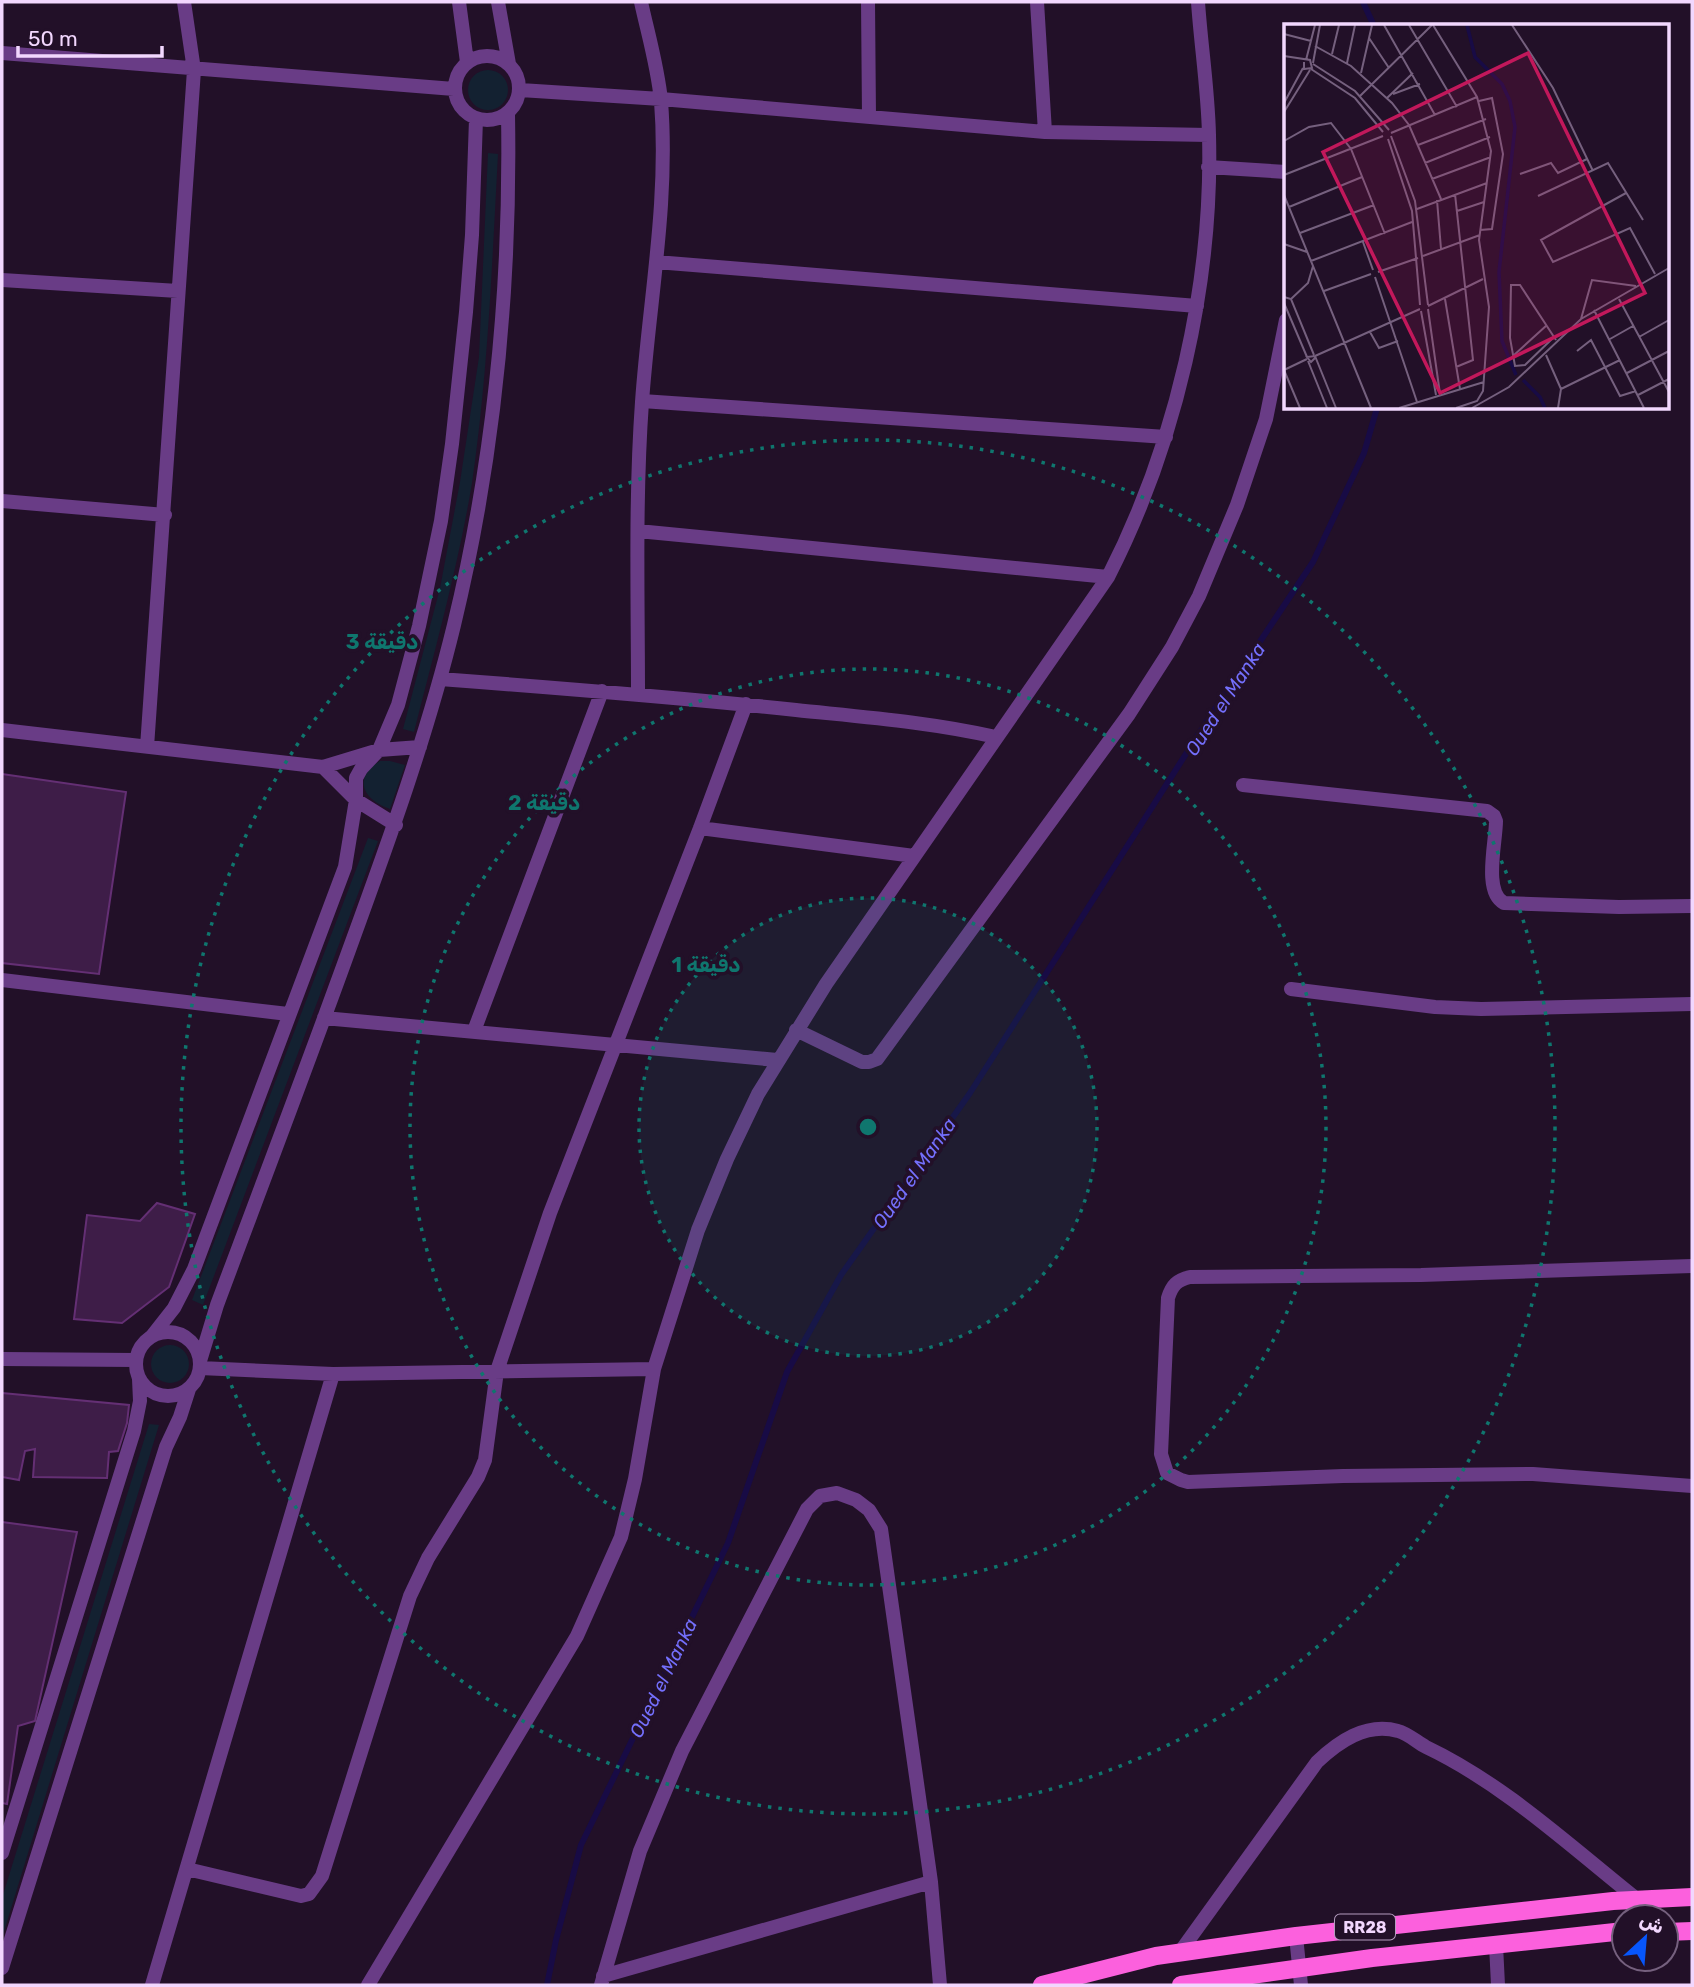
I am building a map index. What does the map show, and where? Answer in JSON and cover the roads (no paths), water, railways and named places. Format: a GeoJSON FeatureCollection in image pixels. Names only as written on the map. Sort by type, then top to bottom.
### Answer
{"type":"FeatureCollection","features":[{"type":"Feature","properties":{"kind":"main road","name":"RR28"},"geometry":{"type":"LineString","coordinates":[[1042,1985],[1180,1952],[1296,1936],[1613,1901],[1692,1897]]}},
{"type":"Feature","properties":{"kind":"main road","name":"RR28"},"geometry":{"type":"LineString","coordinates":[[1181,1985],[1300,1976],[1496,1945],[1610,1933]]}},
{"type":"Feature","properties":{"kind":"street"},"geometry":{"type":"LineString","coordinates":[[147,747],[194,70],[184,2]]}},
{"type":"Feature","properties":{"kind":"street"},"geometry":{"type":"LineString","coordinates":[[458,2],[467,62]]}},
{"type":"Feature","properties":{"kind":"street"},"geometry":{"type":"LineString","coordinates":[[498,2],[509,64],[519,80],[520,90],[516,103],[508,114],[498,119],[476,119],[465,112],[457,102],[454,89],[458,74],[467,62],[488,56],[500,58],[509,64]]}},
{"type":"Feature","properties":{"kind":"street"},"geometry":{"type":"LineString","coordinates":[[638,694],[638,531],[642,401],[662,183],[660,99],[641,2]]}},
{"type":"Feature","properties":{"kind":"street"},"geometry":{"type":"LineString","coordinates":[[868,2],[869,117]]}},
{"type":"Feature","properties":{"kind":"street"},"geometry":{"type":"LineString","coordinates":[[1037,2],[1045,132]]}},
{"type":"Feature","properties":{"kind":"street"},"geometry":{"type":"LineString","coordinates":[[368,1985],[577,1636],[621,1537],[635,1479],[654,1369],[698,1230],[758,1094],[796,1030],[1108,577],[1128,538],[1166,437],[1197,306],[1206,214],[1209,135],[1198,2]]}},
{"type":"Feature","properties":{"kind":"street"},"geometry":{"type":"LineString","coordinates":[[2,53],[454,89]]}},
{"type":"Feature","properties":{"kind":"street"},"geometry":{"type":"LineString","coordinates":[[520,90],[660,99],[1045,132],[1209,135]]}},
{"type":"Feature","properties":{"kind":"street"},"geometry":{"type":"LineString","coordinates":[[139,1379],[146,1388],[167,1397],[178,1395],[194,1383],[217,1305],[396,825],[440,679],[457,612],[479,502],[495,387],[506,228],[508,114]]}},
{"type":"Feature","properties":{"kind":"street"},"geometry":{"type":"LineString","coordinates":[[2,1853],[134,1431],[140,1401],[135,1360],[144,1342],[174,1308],[189,1279],[345,867],[356,800],[356,778],[379,750],[392,725],[405,683],[441,521],[454,430],[466,312],[476,119]]}},
{"type":"Feature","properties":{"kind":"street"},"geometry":{"type":"LineString","coordinates":[[1208,167],[1284,172]]}},
{"type":"Feature","properties":{"kind":"street"},"geometry":{"type":"LineString","coordinates":[[656,262],[1197,306]]}},
{"type":"Feature","properties":{"kind":"street"},"geometry":{"type":"LineString","coordinates":[[2,280],[178,291]]}},
{"type":"Feature","properties":{"kind":"street"},"geometry":{"type":"LineString","coordinates":[[796,1030],[862,1062],[877,1059],[1129,714],[1172,647],[1199,596],[1233,516],[1266,418],[1276,381],[1284,332]]}},
{"type":"Feature","properties":{"kind":"street"},"geometry":{"type":"LineString","coordinates":[[642,401],[1166,437]]}},
{"type":"Feature","properties":{"kind":"street"},"geometry":{"type":"LineString","coordinates":[[2,501],[164,515]]}},
{"type":"Feature","properties":{"kind":"street"},"geometry":{"type":"LineString","coordinates":[[638,531],[1108,577]]}},
{"type":"Feature","properties":{"kind":"street"},"geometry":{"type":"LineString","coordinates":[[440,679],[638,694],[915,722],[996,737]]}},
{"type":"Feature","properties":{"kind":"street"},"geometry":{"type":"LineString","coordinates":[[474,1031],[601,691]]}},
{"type":"Feature","properties":{"kind":"street"},"geometry":{"type":"LineString","coordinates":[[187,1869],[301,1896],[309,1894],[322,1876],[414,1587],[428,1558],[478,1477],[485,1460],[497,1371],[555,1201],[746,705]]}},
{"type":"Feature","properties":{"kind":"street"},"geometry":{"type":"LineString","coordinates":[[2,730],[323,767],[379,750],[420,747]]}},
{"type":"Feature","properties":{"kind":"street"},"geometry":{"type":"LineString","coordinates":[[323,767],[356,800],[396,825]]}},
{"type":"Feature","properties":{"kind":"street"},"geometry":{"type":"LineString","coordinates":[[1243,785],[1487,811],[1496,821],[1492,889],[1499,900],[1504,902],[1692,906]]}},
{"type":"Feature","properties":{"kind":"street"},"geometry":{"type":"LineString","coordinates":[[700,828],[914,856]]}},
{"type":"Feature","properties":{"kind":"street"},"geometry":{"type":"LineString","coordinates":[[2,980],[288,1014]]}},
{"type":"Feature","properties":{"kind":"street"},"geometry":{"type":"LineString","coordinates":[[1291,989],[1435,1007],[1481,1009],[1692,1004]]}},
{"type":"Feature","properties":{"kind":"street"},"geometry":{"type":"LineString","coordinates":[[324,1018],[777,1060]]}},
{"type":"Feature","properties":{"kind":"street"},"geometry":{"type":"LineString","coordinates":[[1692,1266],[1182,1279],[1175,1282],[1168,1298],[1161,1454],[1167,1473],[1188,1482],[1343,1476],[1533,1474],[1692,1486]]}},
{"type":"Feature","properties":{"kind":"street"},"geometry":{"type":"LineString","coordinates":[[152,1336],[164,1332],[177,1333],[188,1339],[196,1349],[200,1365]]}},
{"type":"Feature","properties":{"kind":"street"},"geometry":{"type":"LineString","coordinates":[[2,1359],[135,1360]]}},
{"type":"Feature","properties":{"kind":"street"},"geometry":{"type":"LineString","coordinates":[[200,1365],[333,1374],[654,1369]]}},
{"type":"Feature","properties":{"kind":"street"},"geometry":{"type":"LineString","coordinates":[[152,1985],[333,1374]]}},
{"type":"Feature","properties":{"kind":"street"},"geometry":{"type":"LineString","coordinates":[[2,1968],[166,1447],[180,1418],[189,1389]]}},
{"type":"Feature","properties":{"kind":"street"},"geometry":{"type":"LineString","coordinates":[[602,1981],[640,1851],[682,1751],[807,1510],[820,1496],[838,1493],[856,1500],[869,1510],[881,1529],[931,1882],[940,1985]]}},
{"type":"Feature","properties":{"kind":"street"},"geometry":{"type":"LineString","coordinates":[[1180,1952],[1317,1762],[1334,1745],[1351,1735],[1376,1730],[1398,1731],[1477,1775],[1526,1810],[1641,1903]]}},
{"type":"Feature","properties":{"kind":"street"},"geometry":{"type":"LineString","coordinates":[[602,1981],[931,1882]]}},
{"type":"Feature","properties":{"kind":"street"},"geometry":{"type":"LineString","coordinates":[[1296,1936],[1300,1976]]}},
{"type":"Feature","properties":{"kind":"street"},"geometry":{"type":"LineString","coordinates":[[1496,1945],[1498,1985]]}},
{"type":"Feature","properties":{"kind":"waterway","name":"Oued el Manka"},"geometry":{"type":"LineString","coordinates":[[1363,2],[1373,24]]}},
{"type":"Feature","properties":{"kind":"waterway","name":"Oued el Manka"},"geometry":{"type":"LineString","coordinates":[[547,1985],[581,1845],[728,1543],[787,1372],[841,1275],[970,1093],[1205,724],[1313,562],[1364,453],[1376,410]]}}]}
